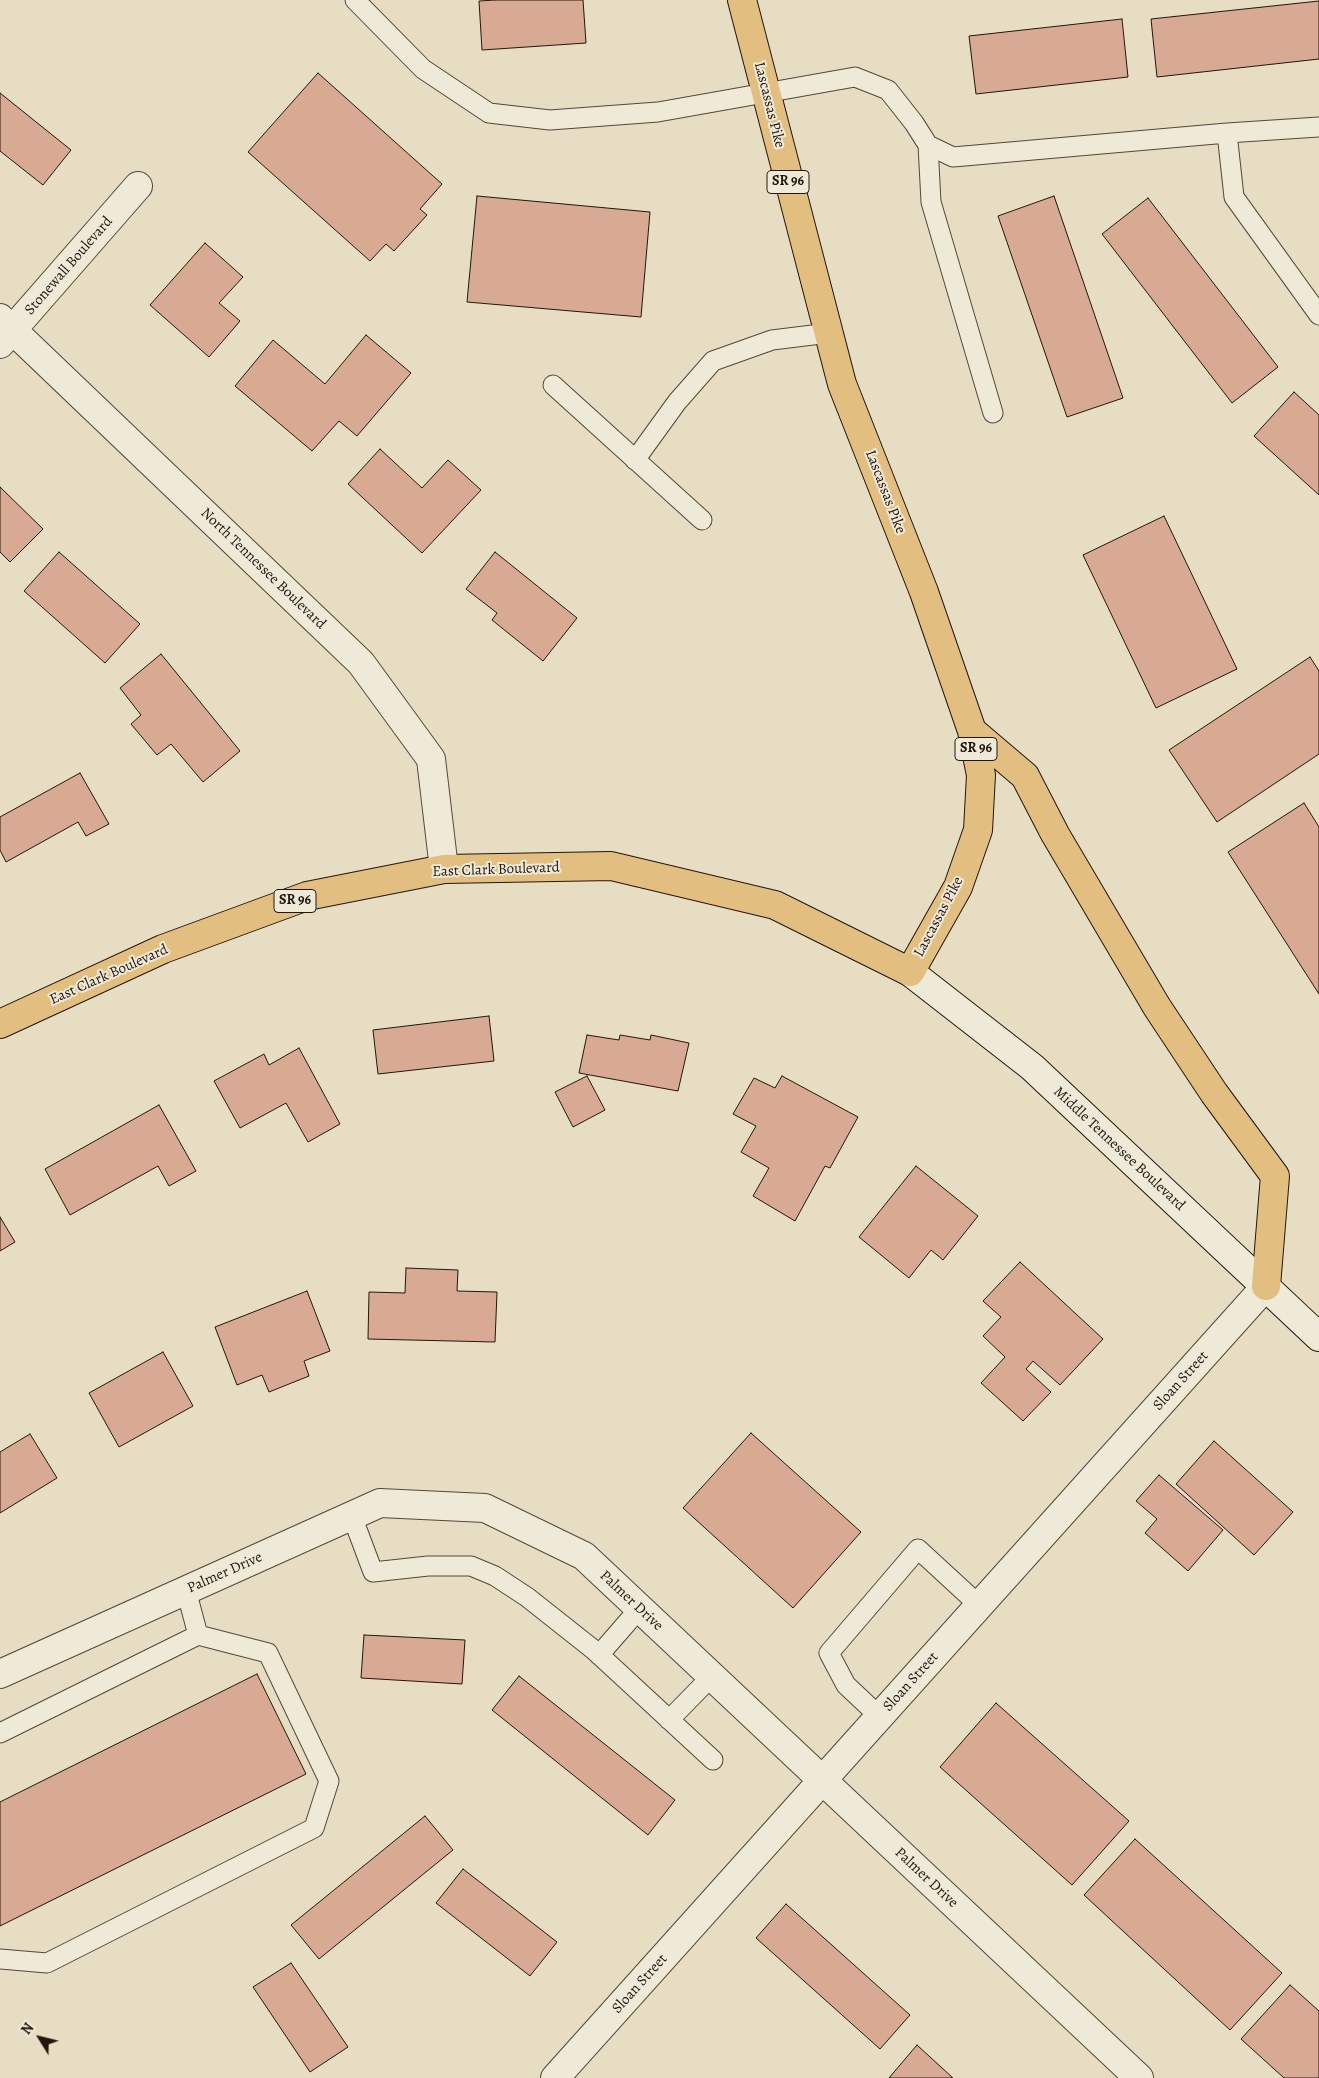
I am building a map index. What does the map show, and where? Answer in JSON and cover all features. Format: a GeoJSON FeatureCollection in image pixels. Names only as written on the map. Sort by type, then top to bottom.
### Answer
{"type":"FeatureCollection","features":[{"type":"Feature","properties":{"kind":"main road","name":"Lascassas Pike"},"geometry":{"type":"LineString","coordinates":[[742,0],[842,384],[924,592],[972,731],[981,775],[978,830],[958,888],[910,972]]}},
{"type":"Feature","properties":{"kind":"main road"},"geometry":{"type":"LineString","coordinates":[[972,731],[1025,776],[1054,834],[1157,1007],[1214,1093],[1275,1176],[1266,1286]]}},
{"type":"Feature","properties":{"kind":"main road","name":"East Clark Boulevard"},"geometry":{"type":"LineString","coordinates":[[0,1024],[163,950],[308,896],[444,869],[611,866],[774,905],[910,972]]}},
{"type":"Feature","properties":{"kind":"street","name":"Stonewall Boulevard"},"geometry":{"type":"LineString","coordinates":[[5,331],[138,186]]}},
{"type":"Feature","properties":{"kind":"street","name":"North Tennessee Boulevard"},"geometry":{"type":"LineString","coordinates":[[5,331],[361,663],[431,759],[444,869]]}},
{"type":"Feature","properties":{"kind":"street","name":"Middle Tennessee Boulevard"},"geometry":{"type":"LineString","coordinates":[[910,972],[1032,1067],[1319,1338]]}},
{"type":"Feature","properties":{"kind":"street","name":"Sloan Street"},"geometry":{"type":"LineString","coordinates":[[555,2078],[1266,1286]]}},
{"type":"Feature","properties":{"kind":"street","name":"Palmer Drive"},"geometry":{"type":"LineString","coordinates":[[0,1674],[380,1503],[485,1508],[584,1556],[1139,2078]]}},
{"type":"Feature","properties":{"kind":"lane"},"geometry":{"type":"LineString","coordinates":[[355,0],[423,69],[489,113],[550,120],[658,112],[855,77],[888,90],[914,123],[928,145],[930,202],[993,413]]}},
{"type":"Feature","properties":{"kind":"lane"},"geometry":{"type":"LineString","coordinates":[[928,145],[953,157],[1227,133],[1319,127]]}},
{"type":"Feature","properties":{"kind":"lane"},"geometry":{"type":"LineString","coordinates":[[1227,133],[1234,197],[1319,314]]}},
{"type":"Feature","properties":{"kind":"lane"},"geometry":{"type":"LineString","coordinates":[[635,460],[677,402],[713,361],[772,340],[829,333]]}},
{"type":"Feature","properties":{"kind":"lane"},"geometry":{"type":"LineString","coordinates":[[552,385],[702,520]]}},
{"type":"Feature","properties":{"kind":"lane"},"geometry":{"type":"LineString","coordinates":[[352,1516],[373,1572],[428,1566],[471,1566],[495,1576],[527,1597],[599,1654],[713,1760]]}},
{"type":"Feature","properties":{"kind":"lane"},"geometry":{"type":"LineString","coordinates":[[880,1717],[846,1685],[830,1653],[918,1548],[980,1606]]}},
{"type":"Feature","properties":{"kind":"lane"},"geometry":{"type":"LineString","coordinates":[[186,1590],[198,1635]]}},
{"type":"Feature","properties":{"kind":"lane"},"geometry":{"type":"LineString","coordinates":[[599,1654],[639,1609]]}},
{"type":"Feature","properties":{"kind":"lane"},"geometry":{"type":"LineString","coordinates":[[0,1734],[198,1635],[268,1653],[329,1781],[314,1828],[47,1963],[0,1959]]}},
{"type":"Feature","properties":{"kind":"lane"},"geometry":{"type":"LineString","coordinates":[[669,1720],[712,1676]]}},
{"type":"Feature","properties":{"kind":"building"},"geometry":{"type":"Polygon","coordinates":[[[583,0],[586,43],[482,50],[479,1],[583,0]]]}},
{"type":"Feature","properties":{"kind":"building"},"geometry":{"type":"Polygon","coordinates":[[[1319,1],[1319,59],[1157,77],[1151,19],[1319,1]]]}},
{"type":"Feature","properties":{"kind":"building"},"geometry":{"type":"Polygon","coordinates":[[[1122,19],[1128,77],[976,94],[969,36],[1122,19]]]}},
{"type":"Feature","properties":{"kind":"building"},"geometry":{"type":"Polygon","coordinates":[[[318,73],[442,184],[420,209],[427,215],[394,251],[386,244],[370,261],[248,152],[318,73]]]}},
{"type":"Feature","properties":{"kind":"building"},"geometry":{"type":"Polygon","coordinates":[[[0,93],[71,150],[43,185],[0,151],[0,93]]]}},
{"type":"Feature","properties":{"kind":"building"},"geometry":{"type":"Polygon","coordinates":[[[477,196],[650,212],[641,317],[467,302],[477,196]]]}},
{"type":"Feature","properties":{"kind":"building"},"geometry":{"type":"Polygon","coordinates":[[[1054,196],[1123,398],[1067,417],[998,216],[1054,196]]]}},
{"type":"Feature","properties":{"kind":"building"},"geometry":{"type":"Polygon","coordinates":[[[1148,198],[1278,367],[1232,403],[1102,234],[1148,198]]]}},
{"type":"Feature","properties":{"kind":"building"},"geometry":{"type":"Polygon","coordinates":[[[205,243],[243,277],[219,303],[240,321],[209,357],[150,305],[205,243]]]}},
{"type":"Feature","properties":{"kind":"building"},"geometry":{"type":"Polygon","coordinates":[[[366,335],[411,373],[357,436],[339,421],[312,451],[235,386],[273,340],[325,384],[366,335]]]}},
{"type":"Feature","properties":{"kind":"building"},"geometry":{"type":"Polygon","coordinates":[[[1294,392],[1319,415],[1319,495],[1254,436],[1294,392]]]}},
{"type":"Feature","properties":{"kind":"building"},"geometry":{"type":"Polygon","coordinates":[[[380,449],[422,488],[448,460],[481,490],[422,553],[348,484],[380,449]]]}},
{"type":"Feature","properties":{"kind":"building"},"geometry":{"type":"Polygon","coordinates":[[[0,487],[43,529],[10,562],[0,552],[0,487]]]}},
{"type":"Feature","properties":{"kind":"building"},"geometry":{"type":"Polygon","coordinates":[[[1164,516],[1237,669],[1156,708],[1083,555],[1164,516]]]}},
{"type":"Feature","properties":{"kind":"building"},"geometry":{"type":"Polygon","coordinates":[[[59,552],[140,624],[105,663],[24,591],[59,552]]]}},
{"type":"Feature","properties":{"kind":"building"},"geometry":{"type":"Polygon","coordinates":[[[495,552],[577,618],[543,661],[492,620],[497,613],[466,589],[495,552]]]}},
{"type":"Feature","properties":{"kind":"building"},"geometry":{"type":"Polygon","coordinates":[[[161,654],[240,751],[203,782],[171,744],[157,755],[131,724],[141,715],[120,688],[161,654]]]}},
{"type":"Feature","properties":{"kind":"building"},"geometry":{"type":"Polygon","coordinates":[[[1310,657],[1319,671],[1319,754],[1217,822],[1169,750],[1310,657]]]}},
{"type":"Feature","properties":{"kind":"building"},"geometry":{"type":"Polygon","coordinates":[[[80,773],[109,824],[86,836],[78,822],[6,862],[0,850],[0,817],[80,773]]]}},
{"type":"Feature","properties":{"kind":"building"},"geometry":{"type":"Polygon","coordinates":[[[1304,803],[1319,827],[1319,994],[1228,852],[1304,803]]]}},
{"type":"Feature","properties":{"kind":"building"},"geometry":{"type":"Polygon","coordinates":[[[489,1016],[494,1061],[378,1074],[373,1030],[489,1016]]]}},
{"type":"Feature","properties":{"kind":"building"},"geometry":{"type":"Polygon","coordinates":[[[587,1035],[619,1040],[620,1035],[650,1040],[651,1035],[689,1043],[678,1091],[579,1073],[587,1035]]]}},
{"type":"Feature","properties":{"kind":"building"},"geometry":{"type":"Polygon","coordinates":[[[299,1048],[340,1124],[308,1142],[286,1103],[240,1128],[214,1081],[264,1054],[269,1065],[299,1048]]]}},
{"type":"Feature","properties":{"kind":"building"},"geometry":{"type":"Polygon","coordinates":[[[587,1076],[605,1110],[573,1127],[555,1092],[587,1076]]]}},
{"type":"Feature","properties":{"kind":"building"},"geometry":{"type":"Polygon","coordinates":[[[782,1076],[858,1117],[830,1168],[825,1166],[795,1221],[753,1196],[769,1168],[741,1152],[756,1126],[733,1114],[754,1078],[775,1088],[782,1076]]]}},
{"type":"Feature","properties":{"kind":"building"},"geometry":{"type":"Polygon","coordinates":[[[159,1105],[196,1171],[169,1186],[158,1166],[70,1215],[45,1169],[159,1105]]]}},
{"type":"Feature","properties":{"kind":"building"},"geometry":{"type":"Polygon","coordinates":[[[916,1166],[978,1216],[943,1260],[931,1250],[909,1278],[859,1237],[916,1166]]]}},
{"type":"Feature","properties":{"kind":"building"},"geometry":{"type":"Polygon","coordinates":[[[0,1217],[15,1242],[0,1251],[0,1217]]]}},
{"type":"Feature","properties":{"kind":"building"},"geometry":{"type":"Polygon","coordinates":[[[1020,1262],[1103,1339],[1060,1385],[1033,1361],[1026,1369],[1051,1392],[1023,1421],[981,1383],[1005,1357],[983,1336],[1001,1317],[983,1301],[1020,1262]]]}},
{"type":"Feature","properties":{"kind":"building"},"geometry":{"type":"Polygon","coordinates":[[[406,1268],[458,1270],[457,1291],[497,1292],[495,1342],[368,1339],[369,1292],[405,1293],[406,1268]]]}},
{"type":"Feature","properties":{"kind":"building"},"geometry":{"type":"Polygon","coordinates":[[[307,1291],[330,1351],[304,1361],[309,1376],[269,1392],[262,1375],[237,1385],[215,1327],[307,1291]]]}},
{"type":"Feature","properties":{"kind":"building"},"geometry":{"type":"Polygon","coordinates":[[[163,1352],[193,1406],[119,1447],[89,1393],[163,1352]]]}},
{"type":"Feature","properties":{"kind":"building"},"geometry":{"type":"Polygon","coordinates":[[[751,1433],[861,1532],[793,1608],[683,1508],[751,1433]]]}},
{"type":"Feature","properties":{"kind":"building"},"geometry":{"type":"Polygon","coordinates":[[[30,1434],[57,1478],[0,1513],[0,1452],[30,1434]]]}},
{"type":"Feature","properties":{"kind":"building"},"geometry":{"type":"Polygon","coordinates":[[[1214,1441],[1293,1512],[1254,1555],[1176,1484],[1214,1441]]]}},
{"type":"Feature","properties":{"kind":"building"},"geometry":{"type":"Polygon","coordinates":[[[1159,1475],[1223,1530],[1188,1571],[1145,1533],[1157,1519],[1136,1501],[1159,1475]]]}},
{"type":"Feature","properties":{"kind":"building"},"geometry":{"type":"Polygon","coordinates":[[[364,1635],[465,1640],[462,1684],[361,1678],[364,1635]]]}},
{"type":"Feature","properties":{"kind":"building"},"geometry":{"type":"Polygon","coordinates":[[[257,1674],[306,1774],[0,1926],[0,1802],[257,1674]]]}},
{"type":"Feature","properties":{"kind":"building"},"geometry":{"type":"Polygon","coordinates":[[[519,1676],[675,1800],[648,1835],[492,1710],[519,1676]]]}},
{"type":"Feature","properties":{"kind":"building"},"geometry":{"type":"Polygon","coordinates":[[[996,1703],[1129,1821],[1072,1885],[940,1767],[996,1703]]]}},
{"type":"Feature","properties":{"kind":"building"},"geometry":{"type":"Polygon","coordinates":[[[425,1816],[453,1850],[319,1959],[291,1925],[425,1816]]]}},
{"type":"Feature","properties":{"kind":"building"},"geometry":{"type":"Polygon","coordinates":[[[1135,1839],[1282,1973],[1230,2030],[1084,1895],[1135,1839]]]}},
{"type":"Feature","properties":{"kind":"building"},"geometry":{"type":"Polygon","coordinates":[[[463,1869],[557,1942],[530,1976],[436,1903],[463,1869]]]}},
{"type":"Feature","properties":{"kind":"building"},"geometry":{"type":"Polygon","coordinates":[[[786,1904],[910,2015],[880,2049],[756,1938],[786,1904]]]}},
{"type":"Feature","properties":{"kind":"building"},"geometry":{"type":"Polygon","coordinates":[[[291,1963],[348,2047],[310,2072],[253,1987],[291,1963]]]}},
{"type":"Feature","properties":{"kind":"building"},"geometry":{"type":"Polygon","coordinates":[[[1290,1985],[1319,2011],[1319,2078],[1284,2078],[1241,2039],[1290,1985]]]}},
{"type":"Feature","properties":{"kind":"building"},"geometry":{"type":"Polygon","coordinates":[[[917,2045],[953,2078],[889,2078],[917,2045]]]}}]}
